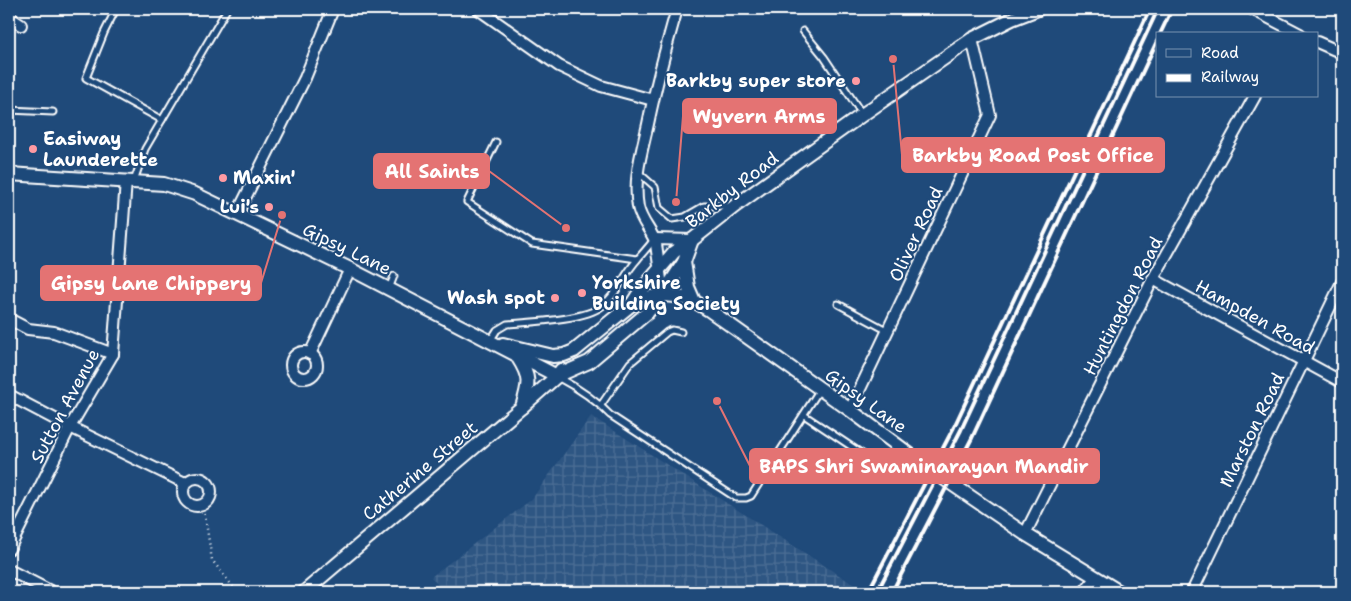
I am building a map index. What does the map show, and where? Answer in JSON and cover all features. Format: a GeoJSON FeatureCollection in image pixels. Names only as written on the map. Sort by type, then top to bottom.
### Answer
{"type":"FeatureCollection","features":[{"type":"Feature","properties":{"kind":"street"},"geometry":{"type":"LineString","coordinates":[[237,214],[305,78],[333,9]]}},
{"type":"Feature","properties":{"kind":"street"},"geometry":{"type":"LineString","coordinates":[[478,9],[559,66],[601,86],[653,100]]}},
{"type":"Feature","properties":{"kind":"street"},"geometry":{"type":"LineString","coordinates":[[557,376],[589,362],[647,313],[663,294],[655,239],[646,228],[638,208],[636,187],[653,100],[677,9]]}},
{"type":"Feature","properties":{"kind":"street","name":"Barkby Road"},"geometry":{"type":"LineString","coordinates":[[663,294],[684,262],[692,240],[735,206],[972,39],[1012,19],[1038,9]]}},
{"type":"Feature","properties":{"kind":"street"},"geometry":{"type":"LineString","coordinates":[[1252,9],[1293,32]]}},
{"type":"Feature","properties":{"kind":"street"},"geometry":{"type":"LineString","coordinates":[[9,17],[21,25]]}},
{"type":"Feature","properties":{"kind":"street","name":"Oliver Road"},"geometry":{"type":"LineString","coordinates":[[850,410],[990,115],[972,39]]}},
{"type":"Feature","properties":{"kind":"street"},"geometry":{"type":"LineString","coordinates":[[1318,42],[1342,53]]}},
{"type":"Feature","properties":{"kind":"street","name":"Huntingdon Road"},"geometry":{"type":"LineString","coordinates":[[1025,534],[1153,279],[1253,98]]}},
{"type":"Feature","properties":{"kind":"street","name":"Gipsy Lane"},"geometry":{"type":"LineString","coordinates":[[9,174],[130,181],[164,184],[180,188],[350,269],[557,376]]}},
{"type":"Feature","properties":{"kind":"street","name":"Sutton Avenue"},"geometry":{"type":"LineString","coordinates":[[9,549],[70,427],[113,354],[130,181]]}},
{"type":"Feature","properties":{"kind":"street"},"geometry":{"type":"LineString","coordinates":[[655,239],[692,240]]}},
{"type":"Feature","properties":{"kind":"street"},"geometry":{"type":"LineString","coordinates":[[632,304],[674,252],[692,240]]}},
{"type":"Feature","properties":{"kind":"street","name":"Barkby Road"},"geometry":{"type":"LineString","coordinates":[[684,262],[688,287],[694,301]]}},
{"type":"Feature","properties":{"kind":"street"},"geometry":{"type":"LineString","coordinates":[[310,354],[350,269]]}},
{"type":"Feature","properties":{"kind":"street","name":"Hampden Road"},"geometry":{"type":"LineString","coordinates":[[1153,279],[1342,382]]}},
{"type":"Feature","properties":{"kind":"street","name":"Marston Road"},"geometry":{"type":"LineString","coordinates":[[1192,592],[1342,282]]}},
{"type":"Feature","properties":{"kind":"street","name":"Gipsy Lane"},"geometry":{"type":"LineString","coordinates":[[490,340],[553,356],[564,355],[574,351],[632,304],[650,296],[663,294],[694,301],[821,389],[924,465],[1025,534],[1120,592]]}},
{"type":"Feature","properties":{"kind":"street"},"geometry":{"type":"LineString","coordinates":[[9,319],[28,330],[54,332],[113,354]]}},
{"type":"Feature","properties":{"kind":"street"},"geometry":{"type":"LineString","coordinates":[[557,376],[574,351]]}},
{"type":"Feature","properties":{"kind":"street"},"geometry":{"type":"LineString","coordinates":[[518,357],[527,372],[528,386],[522,407]]}},
{"type":"Feature","properties":{"kind":"street","name":"Catherine Street"},"geometry":{"type":"LineString","coordinates":[[304,592],[557,376]]}},
{"type":"Feature","properties":{"kind":"street"},"geometry":{"type":"LineString","coordinates":[[9,395],[185,483]]}},
{"type":"Feature","properties":{"kind":"street"},"geometry":{"type":"LineString","coordinates":[[193,478],[202,478],[211,489],[207,502],[203,504],[194,506],[186,501],[182,492],[185,483],[193,478]]}},
{"type":"Feature","properties":{"kind":"street"},"geometry":{"type":"LineString","coordinates":[[9,570],[52,592]]}},
{"type":"Feature","properties":{"kind":"street"},"geometry":{"type":"LineString","coordinates":[[1084,592],[1096,577]]}},
{"type":"Feature","properties":{"kind":"lane"},"geometry":{"type":"LineString","coordinates":[[116,9],[86,78],[162,120]]}},
{"type":"Feature","properties":{"kind":"lane"},"geometry":{"type":"LineString","coordinates":[[130,181],[145,149],[227,9]]}},
{"type":"Feature","properties":{"kind":"lane"},"geometry":{"type":"LineString","coordinates":[[803,31],[824,56],[862,115]]}},
{"type":"Feature","properties":{"kind":"lane"},"geometry":{"type":"LineString","coordinates":[[9,110],[53,112]]}},
{"type":"Feature","properties":{"kind":"lane"},"geometry":{"type":"LineString","coordinates":[[496,142],[467,202],[532,244],[637,259]]}},
{"type":"Feature","properties":{"kind":"lane"},"geometry":{"type":"LineString","coordinates":[[638,172],[655,187],[659,208],[672,219],[685,217],[704,206],[735,206]]}},
{"type":"Feature","properties":{"kind":"lane"},"geometry":{"type":"LineString","coordinates":[[490,340],[497,330],[507,324],[583,315],[601,307],[613,296],[637,259],[655,239]]}},
{"type":"Feature","properties":{"kind":"lane"},"geometry":{"type":"LineString","coordinates":[[389,289],[394,276]]}},
{"type":"Feature","properties":{"kind":"lane"},"geometry":{"type":"LineString","coordinates":[[838,304],[888,331]]}},
{"type":"Feature","properties":{"kind":"lane"},"geometry":{"type":"LineString","coordinates":[[601,405],[630,363],[667,332],[672,330],[681,332]]}},
{"type":"Feature","properties":{"kind":"lane"},"geometry":{"type":"LineString","coordinates":[[557,376],[583,391],[610,415],[736,498],[751,496],[821,389]]}},
{"type":"Feature","properties":{"kind":"lane"},"geometry":{"type":"LineString","coordinates":[[804,415],[864,456]]}},
{"type":"Feature","properties":{"kind":"path"},"geometry":{"type":"LineString","coordinates":[[203,504],[212,560],[237,592]]}},
{"type":"Feature","properties":{"kind":"shaded area"},"geometry":{"type":"Polygon","coordinates":[[[591,416],[856,586],[853,592],[444,592],[431,577],[532,499],[591,416]]]}},
{"type":"Feature","properties":{"kind":"railway"},"geometry":{"type":"LineString","coordinates":[[868,592],[954,427],[1150,9]]}},
{"type":"Feature","properties":{"kind":"railway"},"geometry":{"type":"LineString","coordinates":[[877,592],[961,430],[1158,9]]}},
{"type":"Feature","properties":{"kind":"railway"},"geometry":{"type":"LineString","coordinates":[[1161,32],[1172,9]]}},
{"type":"Feature","properties":{"kind":"railway"},"geometry":{"type":"LineString","coordinates":[[892,592],[972,438],[1156,43]]}},
{"type":"Feature","properties":{"kind":"place","name":"Barkby Road Post Office"},"geometry":{"type":"Point","coordinates":[893,59]}},
{"type":"Feature","properties":{"kind":"place","name":"Barkby super store"},"geometry":{"type":"Point","coordinates":[856,81]}},
{"type":"Feature","properties":{"kind":"place","name":"Easiway Launderette"},"geometry":{"type":"Point","coordinates":[33,149]}},
{"type":"Feature","properties":{"kind":"place","name":"Maxin'"},"geometry":{"type":"Point","coordinates":[223,178]}},
{"type":"Feature","properties":{"kind":"place","name":"Wyvern Arms"},"geometry":{"type":"Point","coordinates":[676,202]}},
{"type":"Feature","properties":{"kind":"place","name":"Lui's"},"geometry":{"type":"Point","coordinates":[269,207]}},
{"type":"Feature","properties":{"kind":"place","name":"Gipsy Lane Chippery"},"geometry":{"type":"Point","coordinates":[282,215]}},
{"type":"Feature","properties":{"kind":"place","name":"All Saints"},"geometry":{"type":"Point","coordinates":[566,228]}},
{"type":"Feature","properties":{"kind":"place","name":"Yorkshire Building Society"},"geometry":{"type":"Point","coordinates":[582,293]}},
{"type":"Feature","properties":{"kind":"place","name":"Wash spot"},"geometry":{"type":"Point","coordinates":[555,298]}},
{"type":"Feature","properties":{"kind":"place","name":"BAPS Shri Swaminarayan Mandir"},"geometry":{"type":"Point","coordinates":[717,401]}}]}
